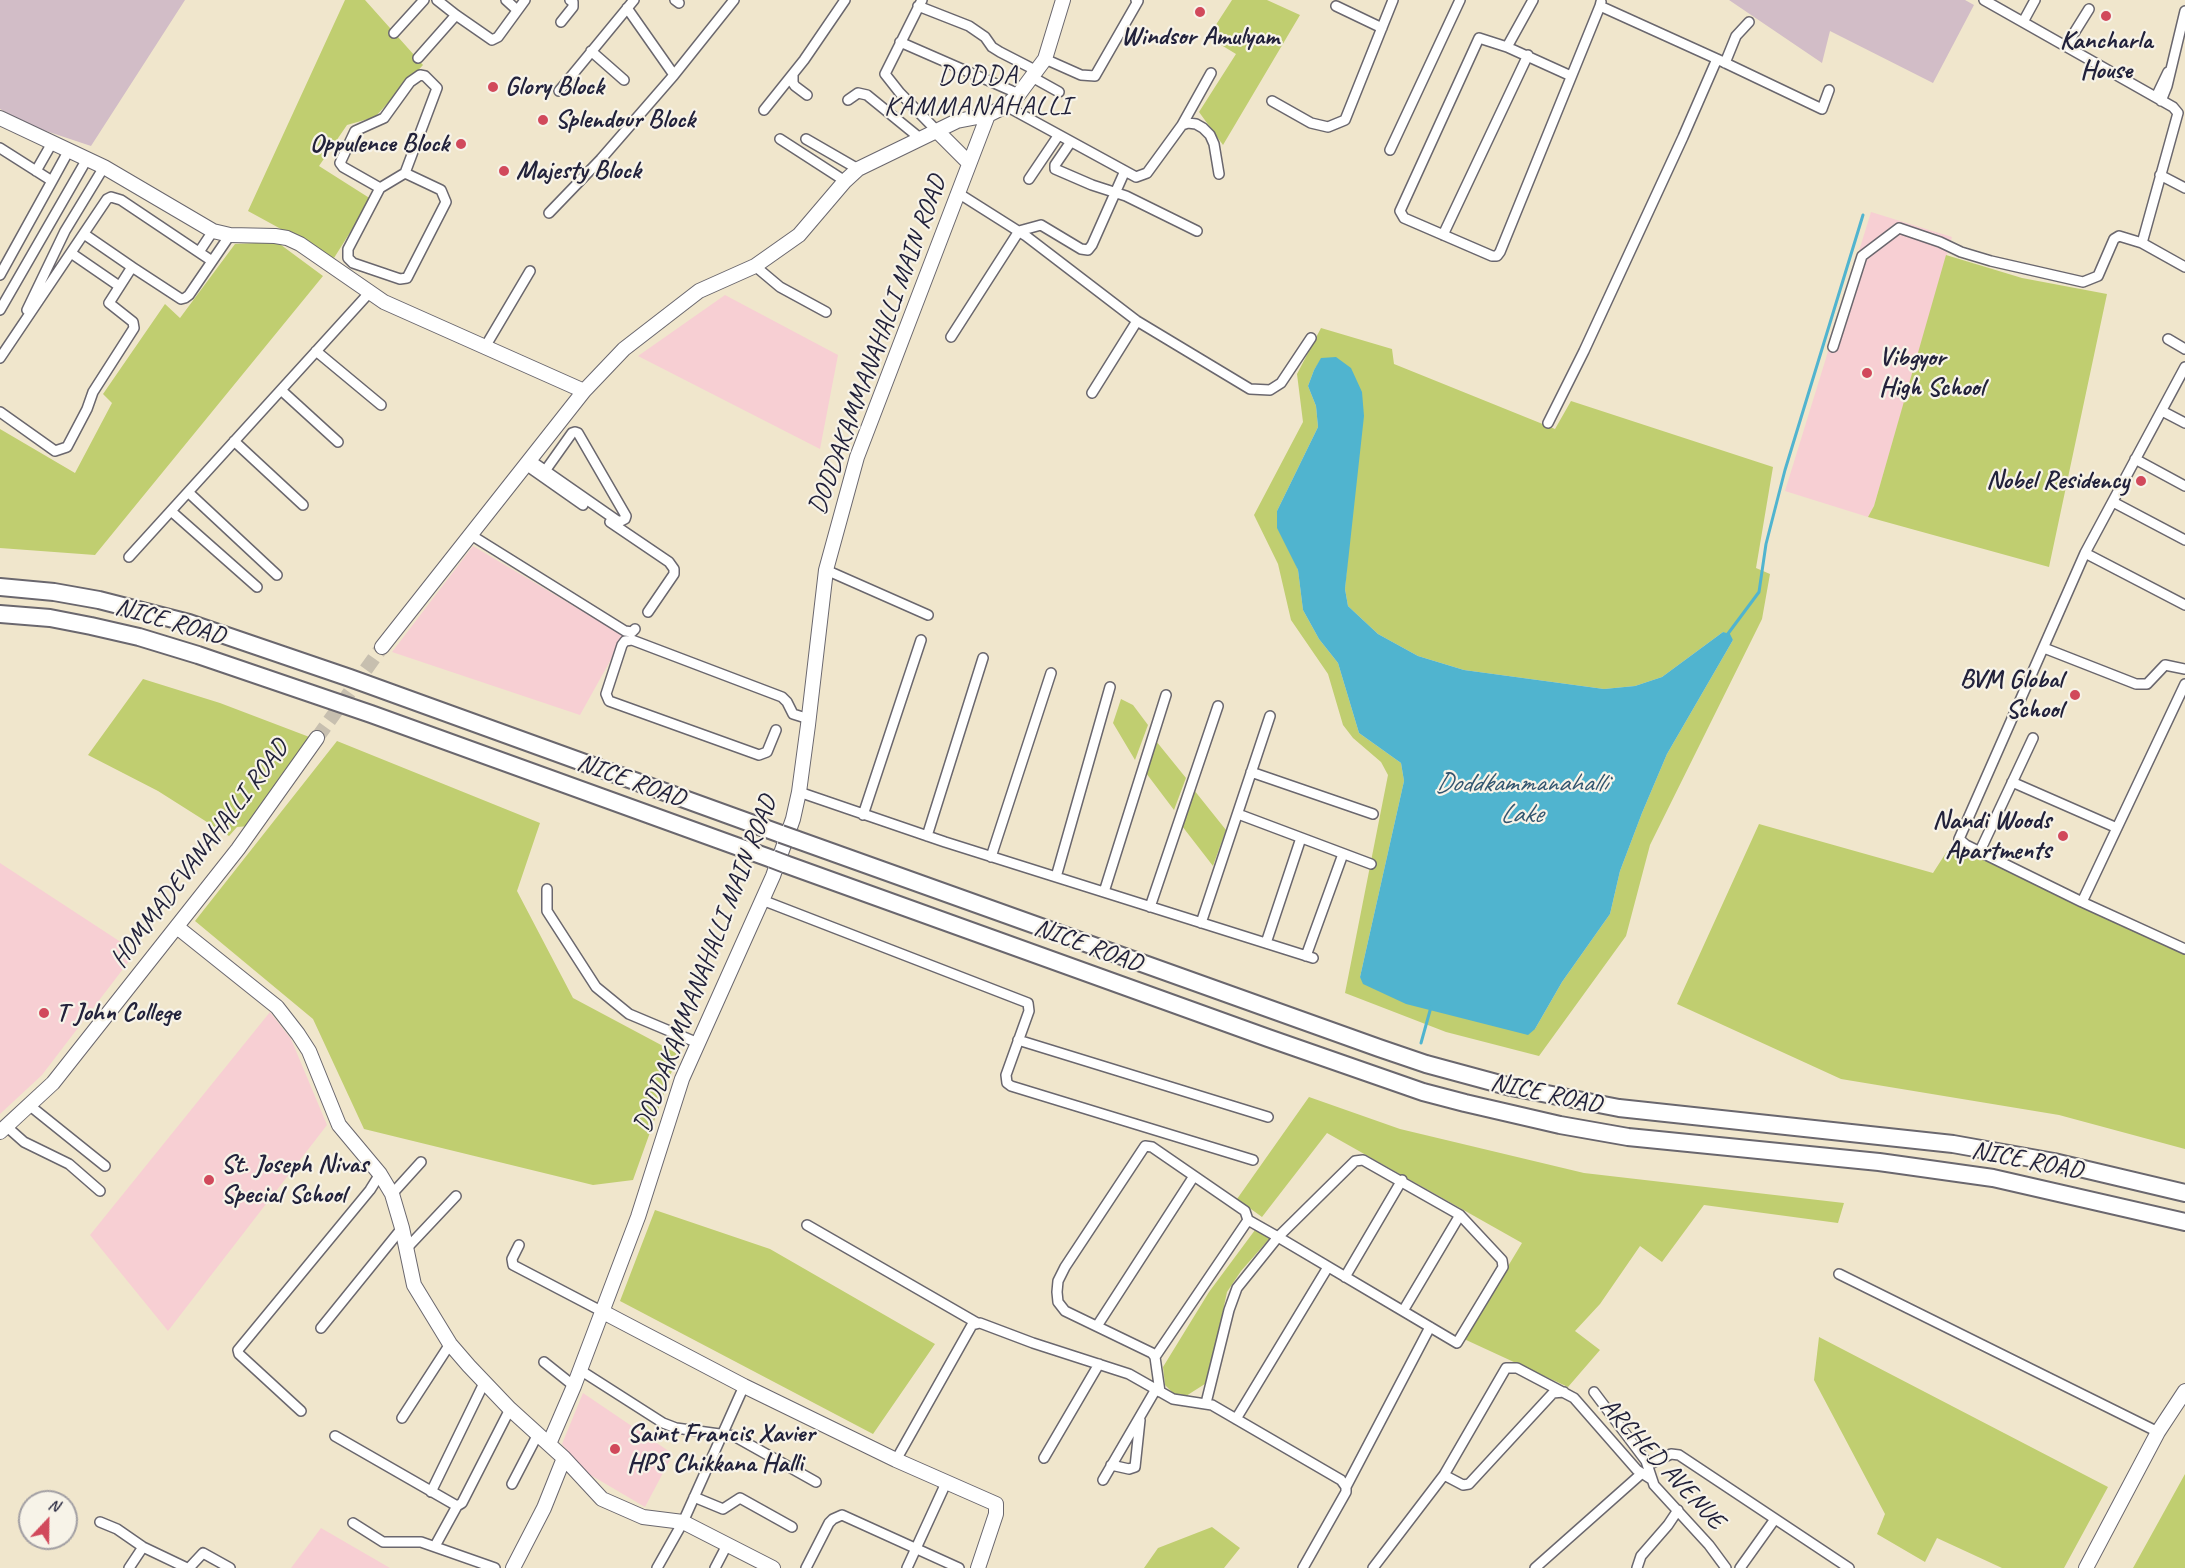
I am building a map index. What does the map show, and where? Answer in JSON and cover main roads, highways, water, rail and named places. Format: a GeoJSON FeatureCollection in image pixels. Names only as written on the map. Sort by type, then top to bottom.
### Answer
{"type":"FeatureCollection","features":[{"type":"Feature","properties":{"kind":"highway","name":"NICE ROAD"},"geometry":{"type":"LineString","coordinates":[[0,587],[54,592],[99,600],[138,608],[189,623],[1426,1064],[1511,1087],[1579,1102],[1710,1119],[1953,1144],[2054,1162],[2185,1194]]}},
{"type":"Feature","properties":{"kind":"highway","name":"NICE ROAD"},"geometry":{"type":"LineString","coordinates":[[0,614],[50,618],[91,626],[139,637],[198,655],[371,714],[1423,1092],[1560,1125],[1628,1137],[1879,1162],[1982,1176],[2185,1222]]}},
{"type":"Feature","properties":{"kind":"water","name":"Doddkammanahalli Lake"},"geometry":{"type":"Polygon","coordinates":[[[1336,357],[1351,368],[1362,392],[1364,416],[1345,589],[1348,606],[1378,634],[1418,656],[1464,670],[1604,689],[1635,686],[1662,677],[1723,632],[1730,634],[1733,640],[1667,754],[1620,871],[1610,914],[1562,982],[1535,1029],[1528,1035],[1406,1004],[1363,984],[1360,977],[1404,781],[1401,763],[1359,733],[1338,663],[1319,639],[1303,610],[1298,570],[1277,528],[1277,511],[1318,427],[1316,406],[1308,386],[1321,358],[1336,357]]]}},
{"type":"Feature","properties":{"kind":"waterway"},"geometry":{"type":"LineString","coordinates":[[1727,635],[1759,592],[1766,544],[1785,470],[1863,215]]}},
{"type":"Feature","properties":{"kind":"waterway"},"geometry":{"type":"LineString","coordinates":[[1421,1043],[1431,1007]]}},
{"type":"Feature","properties":{"kind":"tunnel"},"geometry":{"type":"LineString","coordinates":[[317,738],[382,647]]}},
{"type":"Feature","properties":{"kind":"place","name":"Windsor Amulyam"},"geometry":{"type":"Point","coordinates":[1200,12]}},
{"type":"Feature","properties":{"kind":"place","name":"Kancharla House"},"geometry":{"type":"Point","coordinates":[2106,16]}},
{"type":"Feature","properties":{"kind":"place","name":"Glory Block"},"geometry":{"type":"Point","coordinates":[493,87]}},
{"type":"Feature","properties":{"kind":"place","name":"Splendour Block"},"geometry":{"type":"Point","coordinates":[543,120]}},
{"type":"Feature","properties":{"kind":"place","name":"Oppulence Block"},"geometry":{"type":"Point","coordinates":[461,144]}},
{"type":"Feature","properties":{"kind":"place","name":"Majesty Block"},"geometry":{"type":"Point","coordinates":[504,171]}},
{"type":"Feature","properties":{"kind":"place","name":"Vibgyor High School"},"geometry":{"type":"Point","coordinates":[1867,373]}},
{"type":"Feature","properties":{"kind":"place","name":"Nobel Residency"},"geometry":{"type":"Point","coordinates":[2141,481]}},
{"type":"Feature","properties":{"kind":"place","name":"BVM Global School"},"geometry":{"type":"Point","coordinates":[2075,695]}},
{"type":"Feature","properties":{"kind":"place","name":"Nandi Woods Apartments"},"geometry":{"type":"Point","coordinates":[2063,836]}},
{"type":"Feature","properties":{"kind":"place","name":"T John College"},"geometry":{"type":"Point","coordinates":[44,1013]}},
{"type":"Feature","properties":{"kind":"place","name":"St. Joseph Nivas Special School"},"geometry":{"type":"Point","coordinates":[209,1180]}},
{"type":"Feature","properties":{"kind":"place","name":"Saint Francis Xavier HPS Chikkana Halli"},"geometry":{"type":"Point","coordinates":[615,1449]}},
{"type":"Feature","properties":{"kind":"district","name":"DODDA KAMMANAHALLI"},"geometry":{"type":"Point","coordinates":[978,92]}}]}
